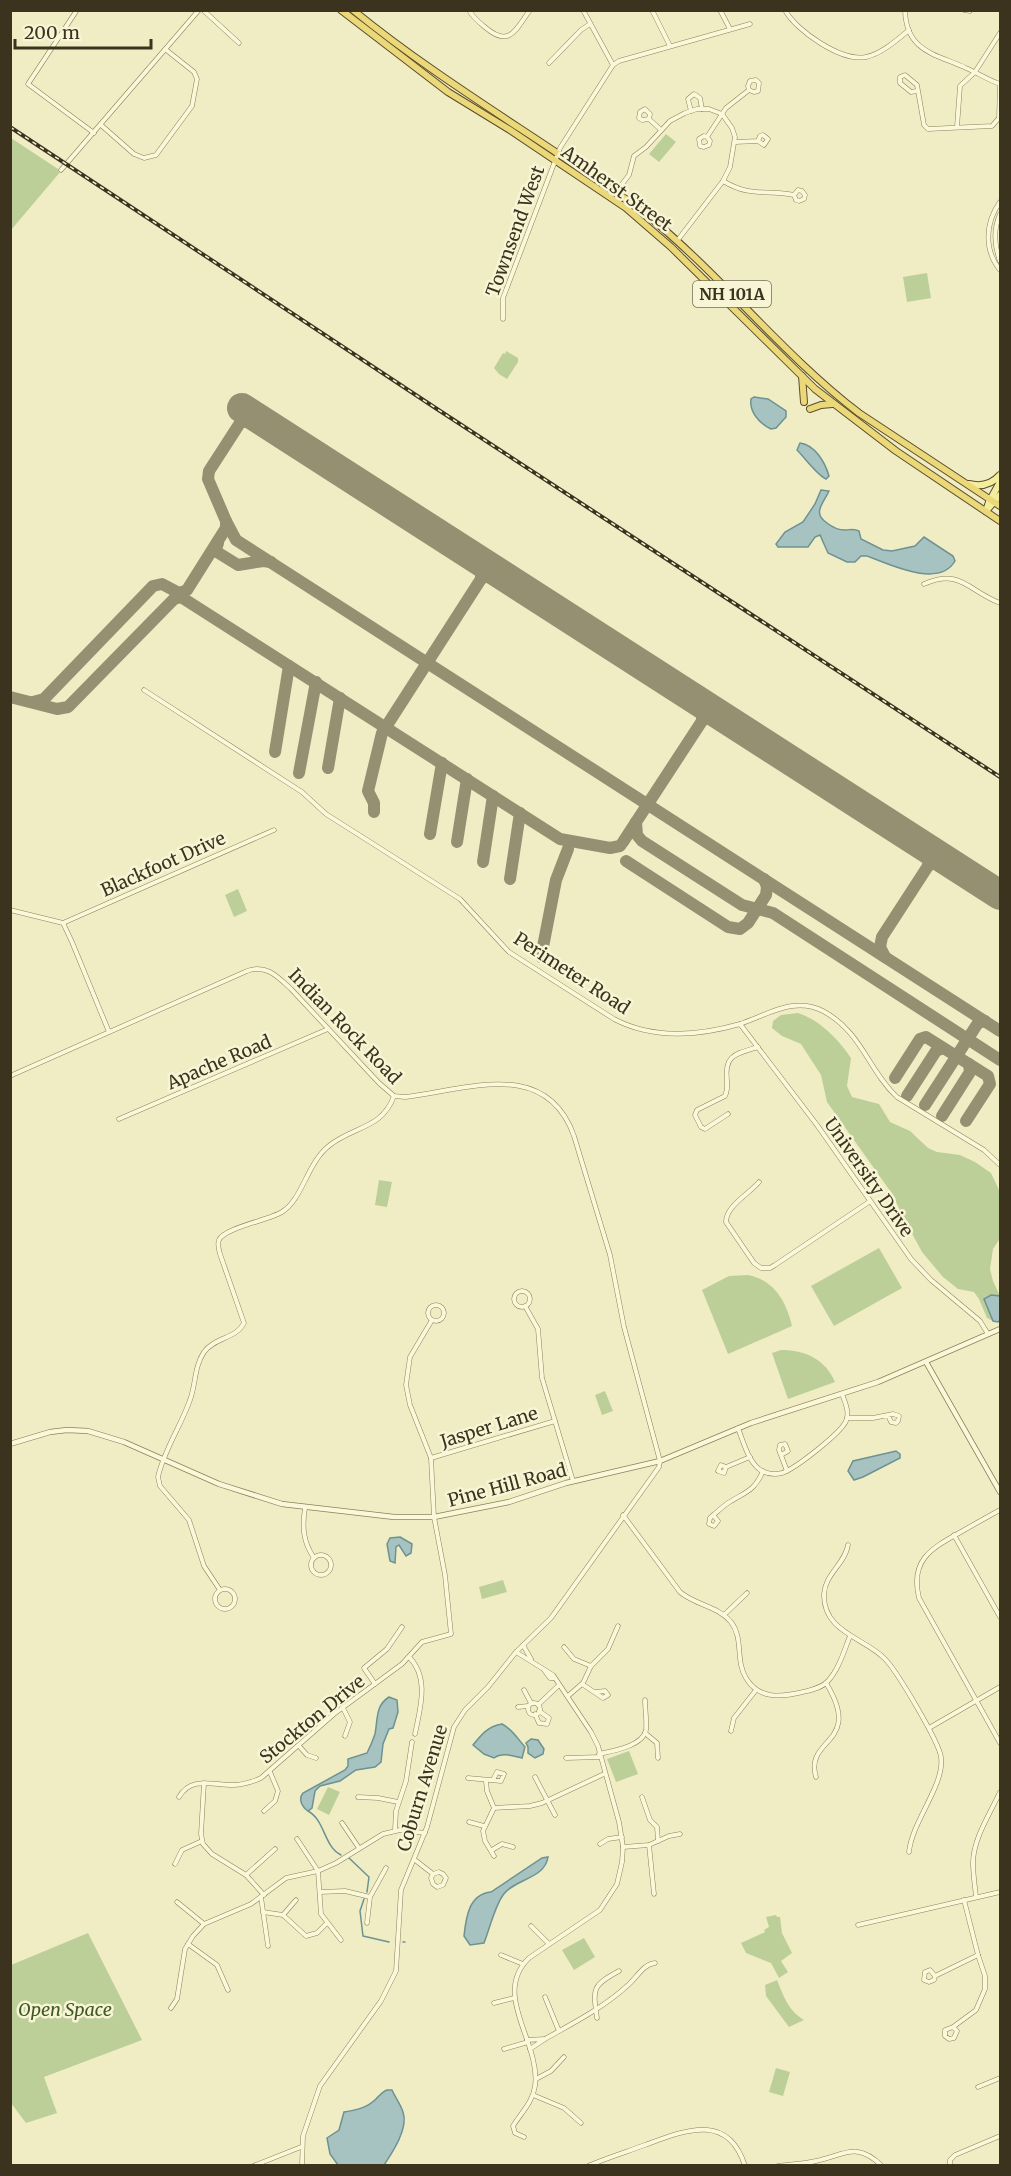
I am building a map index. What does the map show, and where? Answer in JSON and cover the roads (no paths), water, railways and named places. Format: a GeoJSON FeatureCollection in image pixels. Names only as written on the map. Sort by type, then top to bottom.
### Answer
{"type":"FeatureCollection","features":[{"type":"Feature","properties":{"kind":"highway","name":"Amherst Street"},"geometry":{"type":"LineString","coordinates":[[341,10],[448,92],[616,192],[677,242],[840,399],[995,503]]}},
{"type":"Feature","properties":{"kind":"highway","name":"Amherst Street"},"geometry":{"type":"LineString","coordinates":[[353,10],[616,201],[662,238],[802,376],[834,404],[896,451],[1000,521]]}},
{"type":"Feature","properties":{"kind":"highway"},"geometry":{"type":"LineString","coordinates":[[802,376],[804,402]]}},
{"type":"Feature","properties":{"kind":"highway"},"geometry":{"type":"LineString","coordinates":[[810,409],[834,404]]}},
{"type":"Feature","properties":{"kind":"main road"},"geometry":{"type":"LineString","coordinates":[[966,484],[983,485],[993,482],[1000,475]]}},
{"type":"Feature","properties":{"kind":"main road"},"geometry":{"type":"LineString","coordinates":[[995,503],[1000,482]]}},
{"type":"Feature","properties":{"kind":"main road"},"geometry":{"type":"LineString","coordinates":[[986,511],[1000,495]]}},
{"type":"Feature","properties":{"kind":"street"},"geometry":{"type":"LineString","coordinates":[[77,10],[28,84],[94,133]]}},
{"type":"Feature","properties":{"kind":"street"},"geometry":{"type":"LineString","coordinates":[[61,171],[201,10],[239,43]]}},
{"type":"Feature","properties":{"kind":"street"},"geometry":{"type":"LineString","coordinates":[[470,10],[495,35],[507,37],[530,10]]}},
{"type":"Feature","properties":{"kind":"street"},"geometry":{"type":"LineString","coordinates":[[583,10],[613,65],[619,61],[750,24]]}},
{"type":"Feature","properties":{"kind":"street"},"geometry":{"type":"LineString","coordinates":[[652,10],[670,46]]}},
{"type":"Feature","properties":{"kind":"street"},"geometry":{"type":"LineString","coordinates":[[720,10],[730,29]]}},
{"type":"Feature","properties":{"kind":"street"},"geometry":{"type":"LineString","coordinates":[[785,10],[791,20],[810,38],[860,58],[875,54],[909,30]]}},
{"type":"Feature","properties":{"kind":"street"},"geometry":{"type":"LineString","coordinates":[[905,10],[909,30],[915,41],[928,53],[1000,84],[999,118],[992,126],[931,130],[926,127],[917,85],[906,76],[900,77],[900,82],[911,92],[917,91]]}},
{"type":"Feature","properties":{"kind":"street"},"geometry":{"type":"LineString","coordinates":[[964,10],[970,11]]}},
{"type":"Feature","properties":{"kind":"street"},"geometry":{"type":"LineString","coordinates":[[549,63],[581,30],[590,24]]}},
{"type":"Feature","properties":{"kind":"street"},"geometry":{"type":"LineString","coordinates":[[957,127],[959,89],[975,72],[1000,33]]}},
{"type":"Feature","properties":{"kind":"street"},"geometry":{"type":"LineString","coordinates":[[101,125],[134,154],[144,158],[156,155],[192,106],[197,79],[194,72],[165,49]]}},
{"type":"Feature","properties":{"kind":"street","name":"Townsend West"},"geometry":{"type":"LineString","coordinates":[[503,319],[503,298],[557,157],[566,138],[613,65]]}},
{"type":"Feature","properties":{"kind":"street"},"geometry":{"type":"LineString","coordinates":[[707,137],[729,105],[749,90]]}},
{"type":"Feature","properties":{"kind":"street"},"geometry":{"type":"LineString","coordinates":[[691,111],[688,99],[694,94],[700,98],[702,109]]}},
{"type":"Feature","properties":{"kind":"street"},"geometry":{"type":"LineString","coordinates":[[616,192],[629,175],[634,156],[674,118],[702,109],[722,114],[732,128],[735,142],[730,167],[723,181],[677,242]]}},
{"type":"Feature","properties":{"kind":"street"},"geometry":{"type":"LineString","coordinates":[[649,119],[661,130]]}},
{"type":"Feature","properties":{"kind":"street"},"geometry":{"type":"LineString","coordinates":[[735,142],[758,141]]}},
{"type":"Feature","properties":{"kind":"street"},"geometry":{"type":"LineString","coordinates":[[723,181],[744,191],[794,195]]}},
{"type":"Feature","properties":{"kind":"street"},"geometry":{"type":"LineString","coordinates":[[1000,202],[993,213],[988,234],[992,255],[1000,270]]}},
{"type":"Feature","properties":{"kind":"street"},"geometry":{"type":"LineString","coordinates":[[1000,214],[994,236],[1000,261]]}},
{"type":"Feature","properties":{"kind":"street"},"geometry":{"type":"LineString","coordinates":[[924,584],[940,577],[950,577],[1000,603]]}},
{"type":"Feature","properties":{"kind":"street","name":"Perimeter Road"},"geometry":{"type":"LineString","coordinates":[[144,690],[302,792],[326,814],[460,899],[509,952],[614,1019],[638,1028],[670,1034],[706,1032],[740,1024],[789,1006],[800,1005],[820,1010],[834,1018],[854,1036],[897,1097],[984,1150],[1000,1166]]}},
{"type":"Feature","properties":{"kind":"street","name":"Blackfoot Drive"},"geometry":{"type":"LineString","coordinates":[[63,923],[274,830]]}},
{"type":"Feature","properties":{"kind":"street"},"geometry":{"type":"LineString","coordinates":[[10,910],[63,923],[109,1032]]}},
{"type":"Feature","properties":{"kind":"street","name":"Indian Rock Road"},"geometry":{"type":"LineString","coordinates":[[10,1076],[257,968],[267,970],[277,976],[394,1096],[405,1097],[481,1084],[503,1083],[536,1092],[550,1100],[561,1109],[574,1136],[608,1246],[624,1327],[660,1461]]}},
{"type":"Feature","properties":{"kind":"street","name":"University Drive"},"geometry":{"type":"LineString","coordinates":[[740,1024],[817,1125],[869,1202],[921,1271],[980,1321],[988,1334]]}},
{"type":"Feature","properties":{"kind":"street","name":"Apache Road"},"geometry":{"type":"LineString","coordinates":[[119,1119],[328,1029]]}},
{"type":"Feature","properties":{"kind":"street"},"geometry":{"type":"LineString","coordinates":[[728,1114],[705,1129],[701,1127],[695,1115],[697,1110],[725,1096],[728,1091],[726,1065],[731,1058],[735,1054],[758,1047]]}},
{"type":"Feature","properties":{"kind":"street"},"geometry":{"type":"LineString","coordinates":[[220,1590],[204,1566],[189,1520],[159,1483],[158,1473],[191,1396],[200,1359],[209,1347],[237,1332],[244,1323],[220,1254],[220,1238],[231,1231],[278,1214],[288,1208],[324,1150],[337,1140],[379,1119],[389,1108],[394,1096]]}},
{"type":"Feature","properties":{"kind":"street"},"geometry":{"type":"LineString","coordinates":[[759,1182],[730,1209],[726,1222],[754,1263],[761,1268],[770,1268],[869,1202]]}},
{"type":"Feature","properties":{"kind":"street"},"geometry":{"type":"LineString","coordinates":[[519,1292],[528,1295],[530,1300],[525,1306],[518,1306],[515,1302],[515,1295],[519,1292]]}},
{"type":"Feature","properties":{"kind":"street"},"geometry":{"type":"LineString","coordinates":[[433,1306],[441,1306],[444,1317],[437,1321],[432,1320],[428,1316],[429,1309],[433,1306]]}},
{"type":"Feature","properties":{"kind":"street"},"geometry":{"type":"LineString","coordinates":[[525,1306],[538,1329],[542,1378],[573,1481]]}},
{"type":"Feature","properties":{"kind":"street"},"geometry":{"type":"LineString","coordinates":[[432,1320],[413,1352],[406,1379],[409,1400],[430,1458],[434,1517]]}},
{"type":"Feature","properties":{"kind":"street","name":"Pine Hill Road"},"geometry":{"type":"LineString","coordinates":[[10,1444],[50,1432],[76,1430],[109,1437],[258,1497],[305,1508],[394,1517],[434,1517],[508,1502],[573,1481],[660,1461],[738,1428],[842,1394],[926,1362],[1000,1329]]}},
{"type":"Feature","properties":{"kind":"street"},"geometry":{"type":"LineString","coordinates":[[926,1362],[1000,1492]]}},
{"type":"Feature","properties":{"kind":"street"},"geometry":{"type":"LineString","coordinates":[[738,1428],[750,1457],[763,1471],[775,1474],[787,1471],[843,1426],[847,1418],[842,1394]]}},
{"type":"Feature","properties":{"kind":"street"},"geometry":{"type":"LineString","coordinates":[[847,1418],[873,1418],[888,1415]]}},
{"type":"Feature","properties":{"kind":"street","name":"Jasper Lane"},"geometry":{"type":"LineString","coordinates":[[430,1458],[555,1421]]}},
{"type":"Feature","properties":{"kind":"street"},"geometry":{"type":"LineString","coordinates":[[781,1455],[787,1471]]}},
{"type":"Feature","properties":{"kind":"street"},"geometry":{"type":"LineString","coordinates":[[726,1467],[750,1457]]}},
{"type":"Feature","properties":{"kind":"street","name":"Coburn Avenue"},"geometry":{"type":"LineString","coordinates":[[302,2166],[302,2147],[320,2086],[381,2001],[394,1977],[398,1955],[400,1895],[404,1880],[425,1833],[456,1722],[516,1652],[551,1618],[623,1515],[654,1476],[660,1461]]}},
{"type":"Feature","properties":{"kind":"street"},"geometry":{"type":"LineString","coordinates":[[714,1515],[752,1489],[763,1471]]}},
{"type":"Feature","properties":{"kind":"street"},"geometry":{"type":"LineString","coordinates":[[305,1508],[303,1536],[314,1558]]}},
{"type":"Feature","properties":{"kind":"street"},"geometry":{"type":"LineString","coordinates":[[1000,1510],[932,1548],[920,1567],[917,1588],[919,1598],[1000,1743]]}},
{"type":"Feature","properties":{"kind":"street"},"geometry":{"type":"LineString","coordinates":[[623,1515],[680,1592],[691,1600],[724,1615],[732,1624],[738,1635],[742,1671],[756,1690],[782,1696],[807,1691],[826,1683],[840,1661],[850,1636]]}},
{"type":"Feature","properties":{"kind":"street","name":"Stockton Drive"},"geometry":{"type":"LineString","coordinates":[[204,1783],[241,1784],[254,1781],[270,1772],[343,1708],[409,1657],[422,1642],[451,1634],[445,1575],[434,1517]]}},
{"type":"Feature","properties":{"kind":"street"},"geometry":{"type":"LineString","coordinates":[[954,1535],[1000,1617]]}},
{"type":"Feature","properties":{"kind":"street"},"geometry":{"type":"LineString","coordinates":[[848,1545],[845,1555],[828,1580],[825,1600],[828,1613],[836,1625],[850,1636],[874,1649],[890,1664],[929,1728],[940,1751],[941,1765],[936,1783],[912,1837],[909,1852]]}},
{"type":"Feature","properties":{"kind":"street"},"geometry":{"type":"LineString","coordinates":[[320,1555],[329,1559],[332,1565],[329,1572],[323,1575],[314,1572],[311,1567],[314,1558],[320,1555]]}},
{"type":"Feature","properties":{"kind":"street"},"geometry":{"type":"LineString","coordinates":[[226,1588],[234,1594],[235,1601],[232,1607],[222,1609],[216,1605],[214,1598],[220,1590],[226,1588]]}},
{"type":"Feature","properties":{"kind":"street"},"geometry":{"type":"LineString","coordinates":[[724,1615],[747,1593]]}},
{"type":"Feature","properties":{"kind":"street"},"geometry":{"type":"LineString","coordinates":[[568,1695],[582,1684],[591,1666],[608,1649],[618,1626]]}},
{"type":"Feature","properties":{"kind":"street"},"geometry":{"type":"LineString","coordinates":[[375,1684],[364,1668],[387,1648],[402,1627]]}},
{"type":"Feature","properties":{"kind":"street"},"geometry":{"type":"LineString","coordinates":[[523,1645],[531,1659]]}},
{"type":"Feature","properties":{"kind":"street"},"geometry":{"type":"LineString","coordinates":[[564,1647],[574,1659],[591,1666]]}},
{"type":"Feature","properties":{"kind":"street"},"geometry":{"type":"LineString","coordinates":[[516,1652],[531,1659],[550,1678],[554,1678],[568,1695],[591,1732],[600,1756],[623,1847],[617,1884],[600,1910],[523,1964],[516,1977],[514,1998],[534,2060],[536,2079],[533,2095],[513,2125],[514,2131],[524,2137]]}},
{"type":"Feature","properties":{"kind":"street"},"geometry":{"type":"LineString","coordinates":[[409,1657],[417,1667],[422,1682],[421,1703],[415,1734]]}},
{"type":"Feature","properties":{"kind":"street"},"geometry":{"type":"LineString","coordinates":[[816,1777],[813,1763],[836,1732],[840,1721],[838,1707],[826,1683]]}},
{"type":"Feature","properties":{"kind":"street"},"geometry":{"type":"LineString","coordinates":[[582,1684],[596,1692]]}},
{"type":"Feature","properties":{"kind":"street"},"geometry":{"type":"LineString","coordinates":[[518,1707],[538,1705],[559,1685]]}},
{"type":"Feature","properties":{"kind":"street"},"geometry":{"type":"LineString","coordinates":[[929,1728],[1000,1687]]}},
{"type":"Feature","properties":{"kind":"street"},"geometry":{"type":"LineString","coordinates":[[524,1690],[530,1705],[529,1713],[535,1714],[539,1711]]}},
{"type":"Feature","properties":{"kind":"street"},"geometry":{"type":"LineString","coordinates":[[731,1731],[734,1718],[756,1690]]}},
{"type":"Feature","properties":{"kind":"street"},"geometry":{"type":"LineString","coordinates":[[645,1700],[645,1733]]}},
{"type":"Feature","properties":{"kind":"street"},"geometry":{"type":"LineString","coordinates":[[535,1714],[538,1723],[547,1724],[549,1718],[539,1711],[538,1705]]}},
{"type":"Feature","properties":{"kind":"street"},"geometry":{"type":"LineString","coordinates":[[343,1708],[350,1722],[345,1736]]}},
{"type":"Feature","properties":{"kind":"street"},"geometry":{"type":"LineString","coordinates":[[566,1758],[600,1756],[626,1748],[645,1733]]}},
{"type":"Feature","properties":{"kind":"street"},"geometry":{"type":"LineString","coordinates":[[645,1733],[657,1743],[658,1758]]}},
{"type":"Feature","properties":{"kind":"street"},"geometry":{"type":"LineString","coordinates":[[394,1830],[398,1802],[406,1781],[412,1742]]}},
{"type":"Feature","properties":{"kind":"street"},"geometry":{"type":"LineString","coordinates":[[299,1746],[307,1755],[316,1758]]}},
{"type":"Feature","properties":{"kind":"street"},"geometry":{"type":"LineString","coordinates":[[264,1810],[275,1801],[278,1791],[270,1772]]}},
{"type":"Feature","properties":{"kind":"street"},"geometry":{"type":"LineString","coordinates":[[494,1808],[530,1806],[604,1774]]}},
{"type":"Feature","properties":{"kind":"street"},"geometry":{"type":"LineString","coordinates":[[535,1776],[555,1815]]}},
{"type":"Feature","properties":{"kind":"street"},"geometry":{"type":"LineString","coordinates":[[468,1778],[493,1780]]}},
{"type":"Feature","properties":{"kind":"street"},"geometry":{"type":"LineString","coordinates":[[486,1781],[487,1791],[494,1808]]}},
{"type":"Feature","properties":{"kind":"street"},"geometry":{"type":"LineString","coordinates":[[180,1797],[191,1784],[204,1783],[202,1841],[212,1854],[246,1875],[262,1896],[268,1946]]}},
{"type":"Feature","properties":{"kind":"street"},"geometry":{"type":"LineString","coordinates":[[976,1897],[973,1864],[975,1849],[1000,1792]]}},
{"type":"Feature","properties":{"kind":"street"},"geometry":{"type":"LineString","coordinates":[[358,1797],[398,1802]]}},
{"type":"Feature","properties":{"kind":"street"},"geometry":{"type":"LineString","coordinates":[[642,1797],[650,1820],[657,1827],[658,1841]]}},
{"type":"Feature","properties":{"kind":"street"},"geometry":{"type":"LineString","coordinates":[[494,1808],[484,1826],[485,1841],[494,1856]]}},
{"type":"Feature","properties":{"kind":"street"},"geometry":{"type":"LineString","coordinates":[[469,1822],[484,1826]]}},
{"type":"Feature","properties":{"kind":"street"},"geometry":{"type":"LineString","coordinates":[[342,1823],[359,1848]]}},
{"type":"Feature","properties":{"kind":"street"},"geometry":{"type":"LineString","coordinates":[[171,2008],[177,1999],[183,1955],[188,1944],[204,1924],[243,1908],[286,1878],[336,1863],[383,1834],[394,1830],[425,1833]]}},
{"type":"Feature","properties":{"kind":"street"},"geometry":{"type":"LineString","coordinates":[[623,1847],[649,1845],[680,1834]]}},
{"type":"Feature","properties":{"kind":"street"},"geometry":{"type":"LineString","coordinates":[[600,1844],[608,1839],[622,1838]]}},
{"type":"Feature","properties":{"kind":"street"},"geometry":{"type":"LineString","coordinates":[[297,1839],[318,1870],[321,1910],[327,1923],[341,1940]]}},
{"type":"Feature","properties":{"kind":"street"},"geometry":{"type":"LineString","coordinates":[[492,1850],[505,1844],[508,1840]]}},
{"type":"Feature","properties":{"kind":"street"},"geometry":{"type":"LineString","coordinates":[[175,1864],[182,1850],[202,1841]]}},
{"type":"Feature","properties":{"kind":"street"},"geometry":{"type":"LineString","coordinates":[[505,1844],[513,1847]]}},
{"type":"Feature","properties":{"kind":"street"},"geometry":{"type":"LineString","coordinates":[[649,1845],[654,1894]]}},
{"type":"Feature","properties":{"kind":"street"},"geometry":{"type":"LineString","coordinates":[[246,1875],[275,1849]]}},
{"type":"Feature","properties":{"kind":"street"},"geometry":{"type":"LineString","coordinates":[[414,1860],[433,1874]]}},
{"type":"Feature","properties":{"kind":"street"},"geometry":{"type":"LineString","coordinates":[[368,1923],[370,1897],[386,1868]]}},
{"type":"Feature","properties":{"kind":"street"},"geometry":{"type":"LineString","coordinates":[[439,1872],[443,1874],[446,1880],[443,1885],[437,1887],[433,1884],[430,1880],[433,1874],[439,1872]]}},
{"type":"Feature","properties":{"kind":"street"},"geometry":{"type":"LineString","coordinates":[[320,1892],[345,1891],[370,1897]]}},
{"type":"Feature","properties":{"kind":"street"},"geometry":{"type":"LineString","coordinates":[[858,1925],[1000,1892]]}},
{"type":"Feature","properties":{"kind":"street"},"geometry":{"type":"LineString","coordinates":[[283,1915],[296,1900]]}},
{"type":"Feature","properties":{"kind":"street"},"geometry":{"type":"LineString","coordinates":[[953,2027],[972,2015],[984,1997],[986,1976],[978,1955],[964,1900]]}},
{"type":"Feature","properties":{"kind":"street"},"geometry":{"type":"LineString","coordinates":[[177,1902],[204,1924]]}},
{"type":"Feature","properties":{"kind":"street"},"geometry":{"type":"LineString","coordinates":[[263,1912],[283,1915],[306,1936],[316,1933],[327,1923]]}},
{"type":"Feature","properties":{"kind":"street"},"geometry":{"type":"LineString","coordinates":[[531,1926],[549,1944]]}},
{"type":"Feature","properties":{"kind":"street"},"geometry":{"type":"LineString","coordinates":[[188,1944],[217,1965],[228,1990]]}},
{"type":"Feature","properties":{"kind":"street"},"geometry":{"type":"LineString","coordinates":[[501,1954],[523,1964]]}},
{"type":"Feature","properties":{"kind":"street"},"geometry":{"type":"LineString","coordinates":[[935,1976],[978,1955]]}},
{"type":"Feature","properties":{"kind":"street"},"geometry":{"type":"LineString","coordinates":[[530,2049],[596,2009],[629,1985],[645,1968],[655,1963]]}},
{"type":"Feature","properties":{"kind":"street"},"geometry":{"type":"LineString","coordinates":[[597,2019],[593,1996],[602,1982],[619,1971]]}},
{"type":"Feature","properties":{"kind":"street"},"geometry":{"type":"LineString","coordinates":[[545,1997],[559,2031]]}},
{"type":"Feature","properties":{"kind":"street"},"geometry":{"type":"LineString","coordinates":[[494,2003],[514,1998]]}},
{"type":"Feature","properties":{"kind":"street"},"geometry":{"type":"LineString","coordinates":[[504,2049],[527,2041],[545,2039]]}},
{"type":"Feature","properties":{"kind":"street"},"geometry":{"type":"LineString","coordinates":[[536,2079],[552,2071],[564,2057]]}},
{"type":"Feature","properties":{"kind":"street"},"geometry":{"type":"LineString","coordinates":[[978,2087],[1000,2078]]}},
{"type":"Feature","properties":{"kind":"street"},"geometry":{"type":"LineString","coordinates":[[533,2095],[564,2108],[581,2123]]}},
{"type":"Feature","properties":{"kind":"street"},"geometry":{"type":"LineString","coordinates":[[588,2166],[680,2132],[702,2129],[715,2131],[731,2141],[739,2150],[745,2166]]}},
{"type":"Feature","properties":{"kind":"street"},"geometry":{"type":"LineString","coordinates":[[950,2166],[950,2160],[955,2155],[1000,2136]]}},
{"type":"Feature","properties":{"kind":"street"},"geometry":{"type":"LineString","coordinates":[[253,2166],[302,2147]]}},
{"type":"Feature","properties":{"kind":"street"},"geometry":{"type":"LineString","coordinates":[[778,2166],[818,2161],[841,2152],[854,2151],[870,2156],[882,2166]]}},
{"type":"Feature","properties":{"kind":"water"},"geometry":{"type":"Polygon","coordinates":[[[754,397],[768,399],[786,411],[786,417],[776,428],[767,427],[756,417],[751,404],[751,399],[754,397]]]}},
{"type":"Feature","properties":{"kind":"water"},"geometry":{"type":"Polygon","coordinates":[[[800,443],[810,447],[819,455],[829,476],[826,479],[797,450],[800,443]]]}},
{"type":"Feature","properties":{"kind":"water"},"geometry":{"type":"Polygon","coordinates":[[[821,490],[829,491],[820,508],[820,516],[833,527],[857,530],[861,539],[883,550],[892,551],[915,546],[924,537],[953,556],[955,561],[948,569],[926,574],[913,572],[867,556],[861,556],[855,562],[847,562],[828,553],[820,535],[815,537],[808,547],[778,547],[776,544],[785,532],[803,522],[821,490]]]}},
{"type":"Feature","properties":{"kind":"water"},"geometry":{"type":"Polygon","coordinates":[[[991,1295],[1000,1296],[1000,1320],[998,1322],[993,1321],[984,1299],[991,1295]]]}},
{"type":"Feature","properties":{"kind":"water"},"geometry":{"type":"Polygon","coordinates":[[[896,1451],[900,1454],[900,1458],[863,1477],[854,1480],[848,1471],[853,1461],[896,1451]]]}},
{"type":"Feature","properties":{"kind":"water"},"geometry":{"type":"Polygon","coordinates":[[[400,1537],[412,1544],[411,1553],[406,1556],[399,1545],[396,1547],[395,1563],[390,1561],[387,1544],[390,1538],[400,1537]]]}},
{"type":"Feature","properties":{"kind":"water"},"geometry":{"type":"Polygon","coordinates":[[[389,1697],[397,1700],[398,1712],[393,1728],[389,1729],[383,1744],[381,1762],[375,1767],[356,1770],[340,1781],[320,1786],[315,1791],[312,1808],[308,1811],[301,1803],[303,1793],[345,1770],[348,1766],[348,1759],[367,1753],[375,1734],[379,1709],[389,1697]]]}},
{"type":"Feature","properties":{"kind":"water"},"geometry":{"type":"Polygon","coordinates":[[[502,1724],[525,1747],[522,1758],[504,1755],[494,1758],[484,1754],[473,1745],[482,1734],[502,1724]]]}},
{"type":"Feature","properties":{"kind":"water"},"geometry":{"type":"Polygon","coordinates":[[[531,1739],[538,1740],[544,1749],[543,1754],[535,1758],[528,1753],[526,1743],[531,1739]]]}},
{"type":"Feature","properties":{"kind":"water"},"geometry":{"type":"Polygon","coordinates":[[[548,1857],[541,1870],[514,1885],[503,1895],[484,1943],[470,1945],[464,1936],[466,1921],[473,1902],[542,1858],[548,1857]]]}},
{"type":"Feature","properties":{"kind":"water"},"geometry":{"type":"Polygon","coordinates":[[[387,2090],[392,2090],[402,2109],[404,2125],[399,2140],[384,2165],[338,2165],[330,2154],[327,2138],[339,2130],[344,2112],[365,2107],[387,2090]]]}},
{"type":"Feature","properties":{"kind":"waterway"},"geometry":{"type":"LineString","coordinates":[[308,1811],[318,1821],[331,1846],[341,1855]]}},
{"type":"Feature","properties":{"kind":"waterway"},"geometry":{"type":"LineString","coordinates":[[349,1858],[369,1877],[367,1892]]}},
{"type":"Feature","properties":{"kind":"waterway"},"geometry":{"type":"LineString","coordinates":[[364,1899],[360,1911],[363,1936],[389,1942]]}},
{"type":"Feature","properties":{"kind":"railway"},"geometry":{"type":"LineString","coordinates":[[10,127],[1000,777]]}},
{"type":"Feature","properties":{"kind":"park label","name":"Open Space"},"geometry":{"type":"Point","coordinates":[65,2009]}}]}
